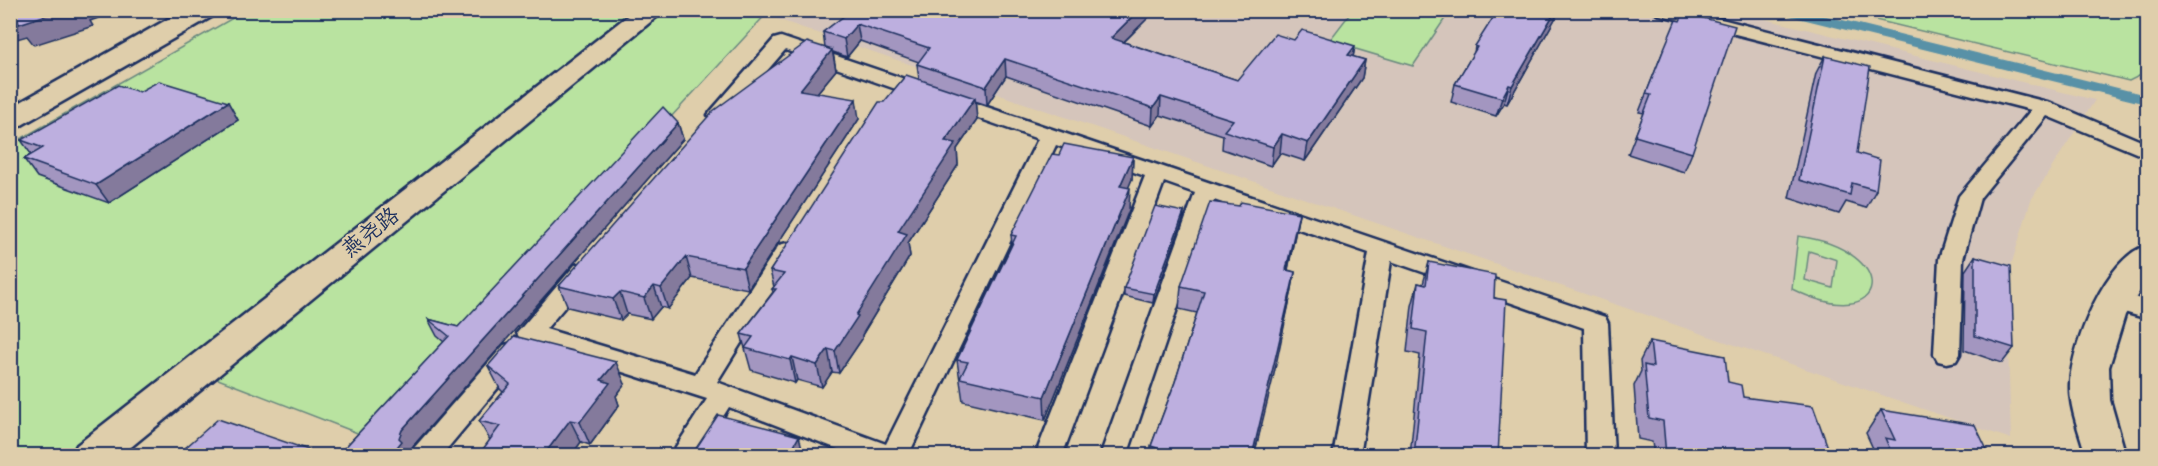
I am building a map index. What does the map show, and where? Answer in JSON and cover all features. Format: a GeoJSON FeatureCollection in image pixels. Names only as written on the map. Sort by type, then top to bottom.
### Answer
{"type":"FeatureCollection","features":[{"type":"Feature","properties":{"kind":"street"},"geometry":{"type":"LineString","coordinates":[[10,120],[204,10]]}},
{"type":"Feature","properties":{"kind":"street","name":"燕尧路"},"geometry":{"type":"LineString","coordinates":[[91,456],[652,10]]}},
{"type":"Feature","properties":{"kind":"street"},"geometry":{"type":"LineString","coordinates":[[2106,456],[2089,385],[2098,330],[2131,305],[2135,267],[2148,256]]}},
{"type":"Feature","properties":{"kind":"lane"},"geometry":{"type":"LineString","coordinates":[[1663,10],[2044,106],[2148,152]]}},
{"type":"Feature","properties":{"kind":"lane"},"geometry":{"type":"LineString","coordinates":[[703,133],[781,44],[1596,323],[1600,456]]}},
{"type":"Feature","properties":{"kind":"lane"},"geometry":{"type":"LineString","coordinates":[[882,103],[895,83]]}},
{"type":"Feature","properties":{"kind":"lane"},"geometry":{"type":"LineString","coordinates":[[1947,354],[1951,259],[1970,196],[2044,106]]}},
{"type":"Feature","properties":{"kind":"lane"},"geometry":{"type":"LineString","coordinates":[[894,456],[1050,136]]}},
{"type":"Feature","properties":{"kind":"lane"},"geometry":{"type":"LineString","coordinates":[[1048,456],[1157,172]]}},
{"type":"Feature","properties":{"kind":"lane"},"geometry":{"type":"LineString","coordinates":[[1113,456],[1207,190]]}},
{"type":"Feature","properties":{"kind":"lane"},"geometry":{"type":"LineString","coordinates":[[683,456],[713,390],[798,234]]}},
{"type":"Feature","properties":{"kind":"lane"},"geometry":{"type":"LineString","coordinates":[[1346,456],[1381,249]]}},
{"type":"Feature","properties":{"kind":"lane"},"geometry":{"type":"LineString","coordinates":[[424,456],[597,255]]}},
{"type":"Feature","properties":{"kind":"lane"},"geometry":{"type":"LineString","coordinates":[[529,333],[713,390],[887,456]]}},
{"type":"Feature","properties":{"kind":"shaded area"},"geometry":{"type":"Polygon","coordinates":[[[769,10],[1732,11],[2095,100],[2031,200],[2006,282],[2011,439],[765,15],[769,10]]]}},
{"type":"Feature","properties":{"kind":"green space"},"geometry":{"type":"Polygon","coordinates":[[[245,11],[769,11],[373,439],[187,367],[67,455],[11,455],[10,145],[245,11]]]}},
{"type":"Feature","properties":{"kind":"green space"},"geometry":{"type":"Polygon","coordinates":[[[1352,11],[1450,11],[1413,66],[1329,41],[1352,11]]]}},
{"type":"Feature","properties":{"kind":"green space"},"geometry":{"type":"Polygon","coordinates":[[[1838,11],[2147,11],[2147,72],[2129,81],[1838,11]]]}},
{"type":"Feature","properties":{"kind":"green space"},"geometry":{"type":"Polygon","coordinates":[[[1798,236],[1831,244],[1855,257],[1868,272],[1871,286],[1865,297],[1850,303],[1825,301],[1792,289],[1798,236]],[[1809,251],[1805,280],[1833,288],[1837,260],[1809,251]]]}},
{"type":"Feature","properties":{"kind":"building"},"geometry":{"type":"Polygon","coordinates":[[[10,10],[62,10],[19,24],[15,14],[10,15],[10,10]]]}},
{"type":"Feature","properties":{"kind":"building"},"geometry":{"type":"Polygon","coordinates":[[[852,10],[1139,10],[1111,38],[1237,80],[1275,34],[1294,40],[1302,30],[1355,46],[1348,55],[1365,60],[1308,143],[1282,134],[1273,147],[1224,131],[1233,120],[1161,97],[1153,108],[1005,59],[986,87],[917,64],[929,48],[857,24],[844,39],[823,32],[852,10]]]}},
{"type":"Feature","properties":{"kind":"building"},"geometry":{"type":"Polygon","coordinates":[[[1498,10],[1556,10],[1512,86],[1509,85],[1502,98],[1455,84],[1498,10]]]}},
{"type":"Feature","properties":{"kind":"building"},"geometry":{"type":"Polygon","coordinates":[[[1684,13],[1735,26],[1692,153],[1635,136],[1651,95],[1646,94],[1663,51],[1676,20],[1680,21],[1684,13]]]}},
{"type":"Feature","properties":{"kind":"building"},"geometry":{"type":"Polygon","coordinates":[[[807,42],[832,50],[800,90],[856,99],[743,268],[686,257],[661,288],[654,286],[644,298],[620,292],[613,299],[559,286],[713,111],[807,42]]]}},
{"type":"Feature","properties":{"kind":"building"},"geometry":{"type":"Polygon","coordinates":[[[1825,56],[1870,67],[1857,153],[1880,160],[1876,190],[1852,183],[1850,195],[1799,180],[1825,56]]]}},
{"type":"Feature","properties":{"kind":"building"},"geometry":{"type":"Polygon","coordinates":[[[906,75],[975,98],[945,141],[956,143],[898,231],[907,234],[835,351],[828,349],[817,365],[792,357],[790,360],[745,348],[753,337],[741,334],[776,289],[772,289],[784,274],[770,271],[879,102],[884,102],[906,75]]]}},
{"type":"Feature","properties":{"kind":"building"},"geometry":{"type":"Polygon","coordinates":[[[159,81],[228,102],[96,185],[24,159],[43,148],[21,140],[118,85],[139,92],[159,81]]]}},
{"type":"Feature","properties":{"kind":"building"},"geometry":{"type":"Polygon","coordinates":[[[663,107],[678,123],[402,430],[399,438],[402,441],[390,456],[337,456],[449,336],[428,319],[458,327],[663,107]]]}},
{"type":"Feature","properties":{"kind":"building"},"geometry":{"type":"Polygon","coordinates":[[[1064,144],[1133,157],[1120,186],[1130,188],[1044,397],[960,378],[968,362],[957,360],[1016,236],[1011,235],[1052,154],[1059,155],[1064,144]]]}},
{"type":"Feature","properties":{"kind":"building"},"geometry":{"type":"Polygon","coordinates":[[[1210,202],[1239,206],[1241,202],[1299,213],[1286,270],[1295,272],[1252,456],[1154,456],[1157,448],[1151,446],[1175,382],[1204,291],[1181,286],[1210,202]]]}},
{"type":"Feature","properties":{"kind":"building"},"geometry":{"type":"Polygon","coordinates":[[[1155,206],[1184,212],[1154,294],[1124,288],[1155,206]]]}},
{"type":"Feature","properties":{"kind":"building"},"geometry":{"type":"Polygon","coordinates":[[[1975,256],[2011,266],[2014,348],[1975,336],[1975,256]]]}},
{"type":"Feature","properties":{"kind":"building"},"geometry":{"type":"Polygon","coordinates":[[[1429,262],[1495,275],[1494,298],[1506,300],[1498,456],[1414,456],[1427,332],[1413,329],[1418,283],[1426,285],[1429,262]]]}},
{"type":"Feature","properties":{"kind":"building"},"geometry":{"type":"Polygon","coordinates":[[[514,336],[616,362],[601,380],[610,383],[580,422],[570,420],[543,456],[478,456],[500,426],[479,421],[510,384],[488,366],[514,336]]]}},
{"type":"Feature","properties":{"kind":"building"},"geometry":{"type":"Polygon","coordinates":[[[1650,341],[1725,356],[1728,382],[1741,385],[1743,397],[1813,406],[1831,456],[1666,456],[1663,421],[1649,418],[1644,365],[1653,367],[1650,341]]]}},
{"type":"Feature","properties":{"kind":"building"},"geometry":{"type":"Polygon","coordinates":[[[1881,410],[1975,425],[1990,456],[1893,456],[1885,438],[1895,440],[1881,410]]]}},
{"type":"Feature","properties":{"kind":"building"},"geometry":{"type":"Polygon","coordinates":[[[718,415],[799,436],[788,456],[691,456],[718,415]]]}},
{"type":"Feature","properties":{"kind":"building"},"geometry":{"type":"Polygon","coordinates":[[[218,419],[326,456],[176,456],[218,419]]]}},
{"type":"Feature","properties":{"kind":"waterway"},"geometry":{"type":"LineString","coordinates":[[1784,10],[2148,100]]}}]}
